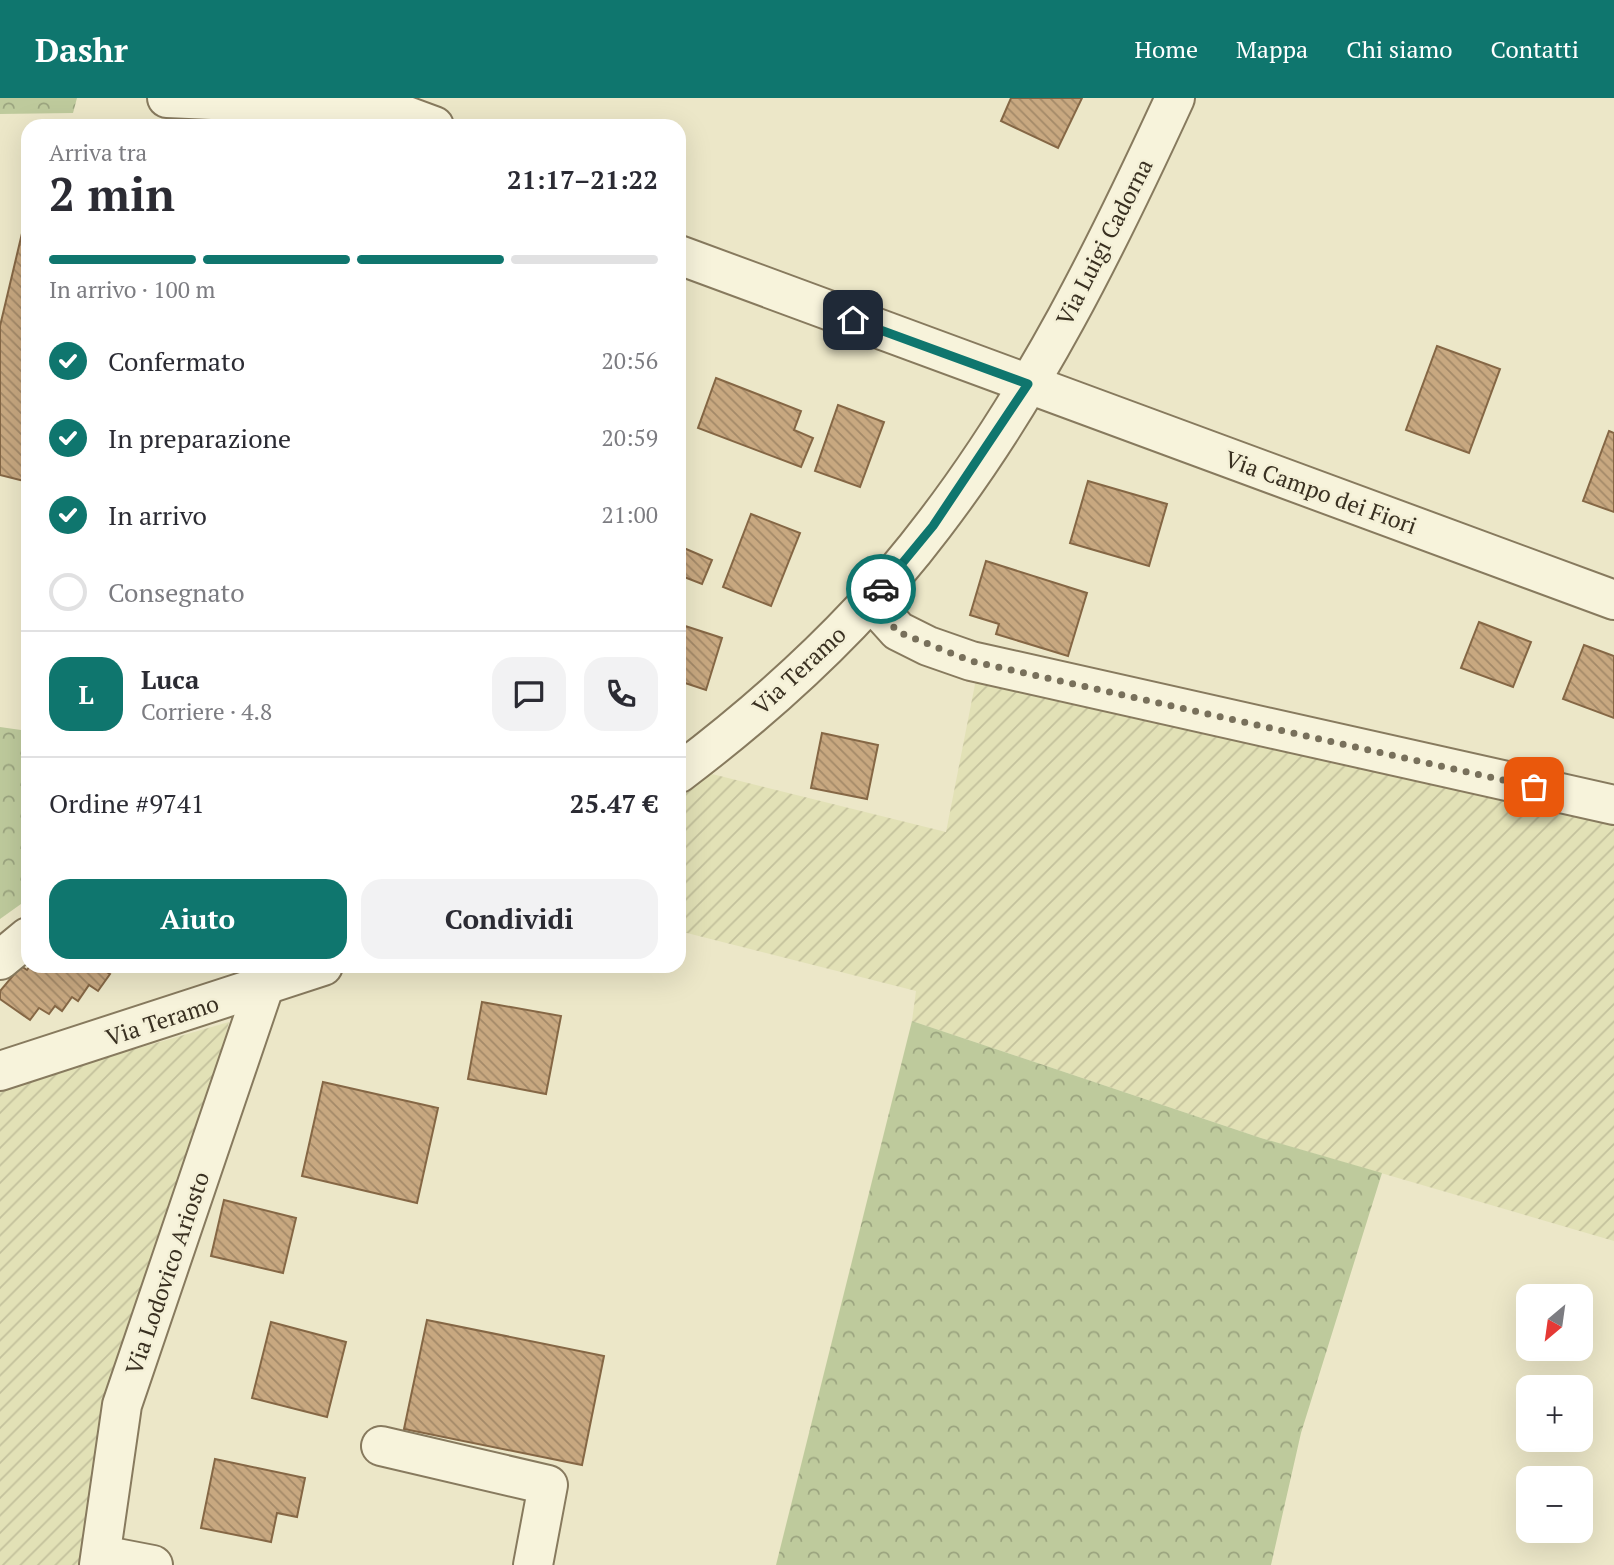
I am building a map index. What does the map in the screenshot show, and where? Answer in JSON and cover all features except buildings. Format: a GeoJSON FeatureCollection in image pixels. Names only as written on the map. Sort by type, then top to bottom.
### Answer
{"type":"FeatureCollection","features":[{"type":"Feature","properties":{"kind":"street"},"geometry":{"type":"LineString","coordinates":[[167,98],[385,108],[415,119]]}},
{"type":"Feature","properties":{"kind":"street","name":"Via Luigi Cadorna"},"geometry":{"type":"LineString","coordinates":[[1028,384],[1121,217],[1175,98]]}},
{"type":"Feature","properties":{"kind":"street","name":"Via Campo dei Fiori"},"geometry":{"type":"LineString","coordinates":[[686,258],[1614,600]]}},
{"type":"Feature","properties":{"kind":"street","name":"Via Teramo"},"geometry":{"type":"LineString","coordinates":[[686,767],[797,675],[871,601],[933,526],[1028,384]]}},
{"type":"Feature","properties":{"kind":"street"},"geometry":{"type":"LineString","coordinates":[[871,601],[898,632],[971,661],[1614,805]]}},
{"type":"Feature","properties":{"kind":"street"},"geometry":{"type":"LineString","coordinates":[[0,960],[21,943]]}},
{"type":"Feature","properties":{"kind":"street","name":"Via Teramo"},"geometry":{"type":"LineString","coordinates":[[0,1071],[303,973]]}},
{"type":"Feature","properties":{"kind":"street","name":"Via Lodovico Ariosto"},"geometry":{"type":"LineString","coordinates":[[100,1560],[122,1405],[264,987]]}},
{"type":"Feature","properties":{"kind":"street"},"geometry":{"type":"LineString","coordinates":[[381,1446],[548,1485],[533,1565]]}},
{"type":"Feature","properties":{"kind":"street"},"geometry":{"type":"LineString","coordinates":[[100,1560],[153,1565]]}},
{"type":"Feature","properties":{"kind":"green space"},"geometry":{"type":"Polygon","coordinates":[[[0,98],[77,98],[73,113],[0,114],[0,98]]]}},
{"type":"Feature","properties":{"kind":"green space"},"geometry":{"type":"Polygon","coordinates":[[[977,674],[1614,819],[1614,1241],[1261,1138],[912,1021],[916,991],[686,933],[686,790],[708,773],[946,832],[977,674]]]}},
{"type":"Feature","properties":{"kind":"green space"},"geometry":{"type":"Polygon","coordinates":[[[0,727],[21,730],[21,904],[0,919],[0,727]]]}},
{"type":"Feature","properties":{"kind":"green space"},"geometry":{"type":"Polygon","coordinates":[[[912,1021],[1261,1138],[1382,1173],[1301,1433],[1271,1565],[776,1565],[912,1021]]]}},
{"type":"Feature","properties":{"kind":"green space"},"geometry":{"type":"Polygon","coordinates":[[[229,1022],[87,1565],[0,1565],[0,1088],[229,1022]]]}},
{"type":"Feature","properties":{"kind":"way so far"},"geometry":{"type":"LineString","coordinates":[[881,589],[871,601],[898,632],[971,661],[1534,787]]}},
{"type":"Feature","properties":{"kind":"route"},"geometry":{"type":"LineString","coordinates":[[853,320],[1028,384],[933,526],[881,589]]}}]}
